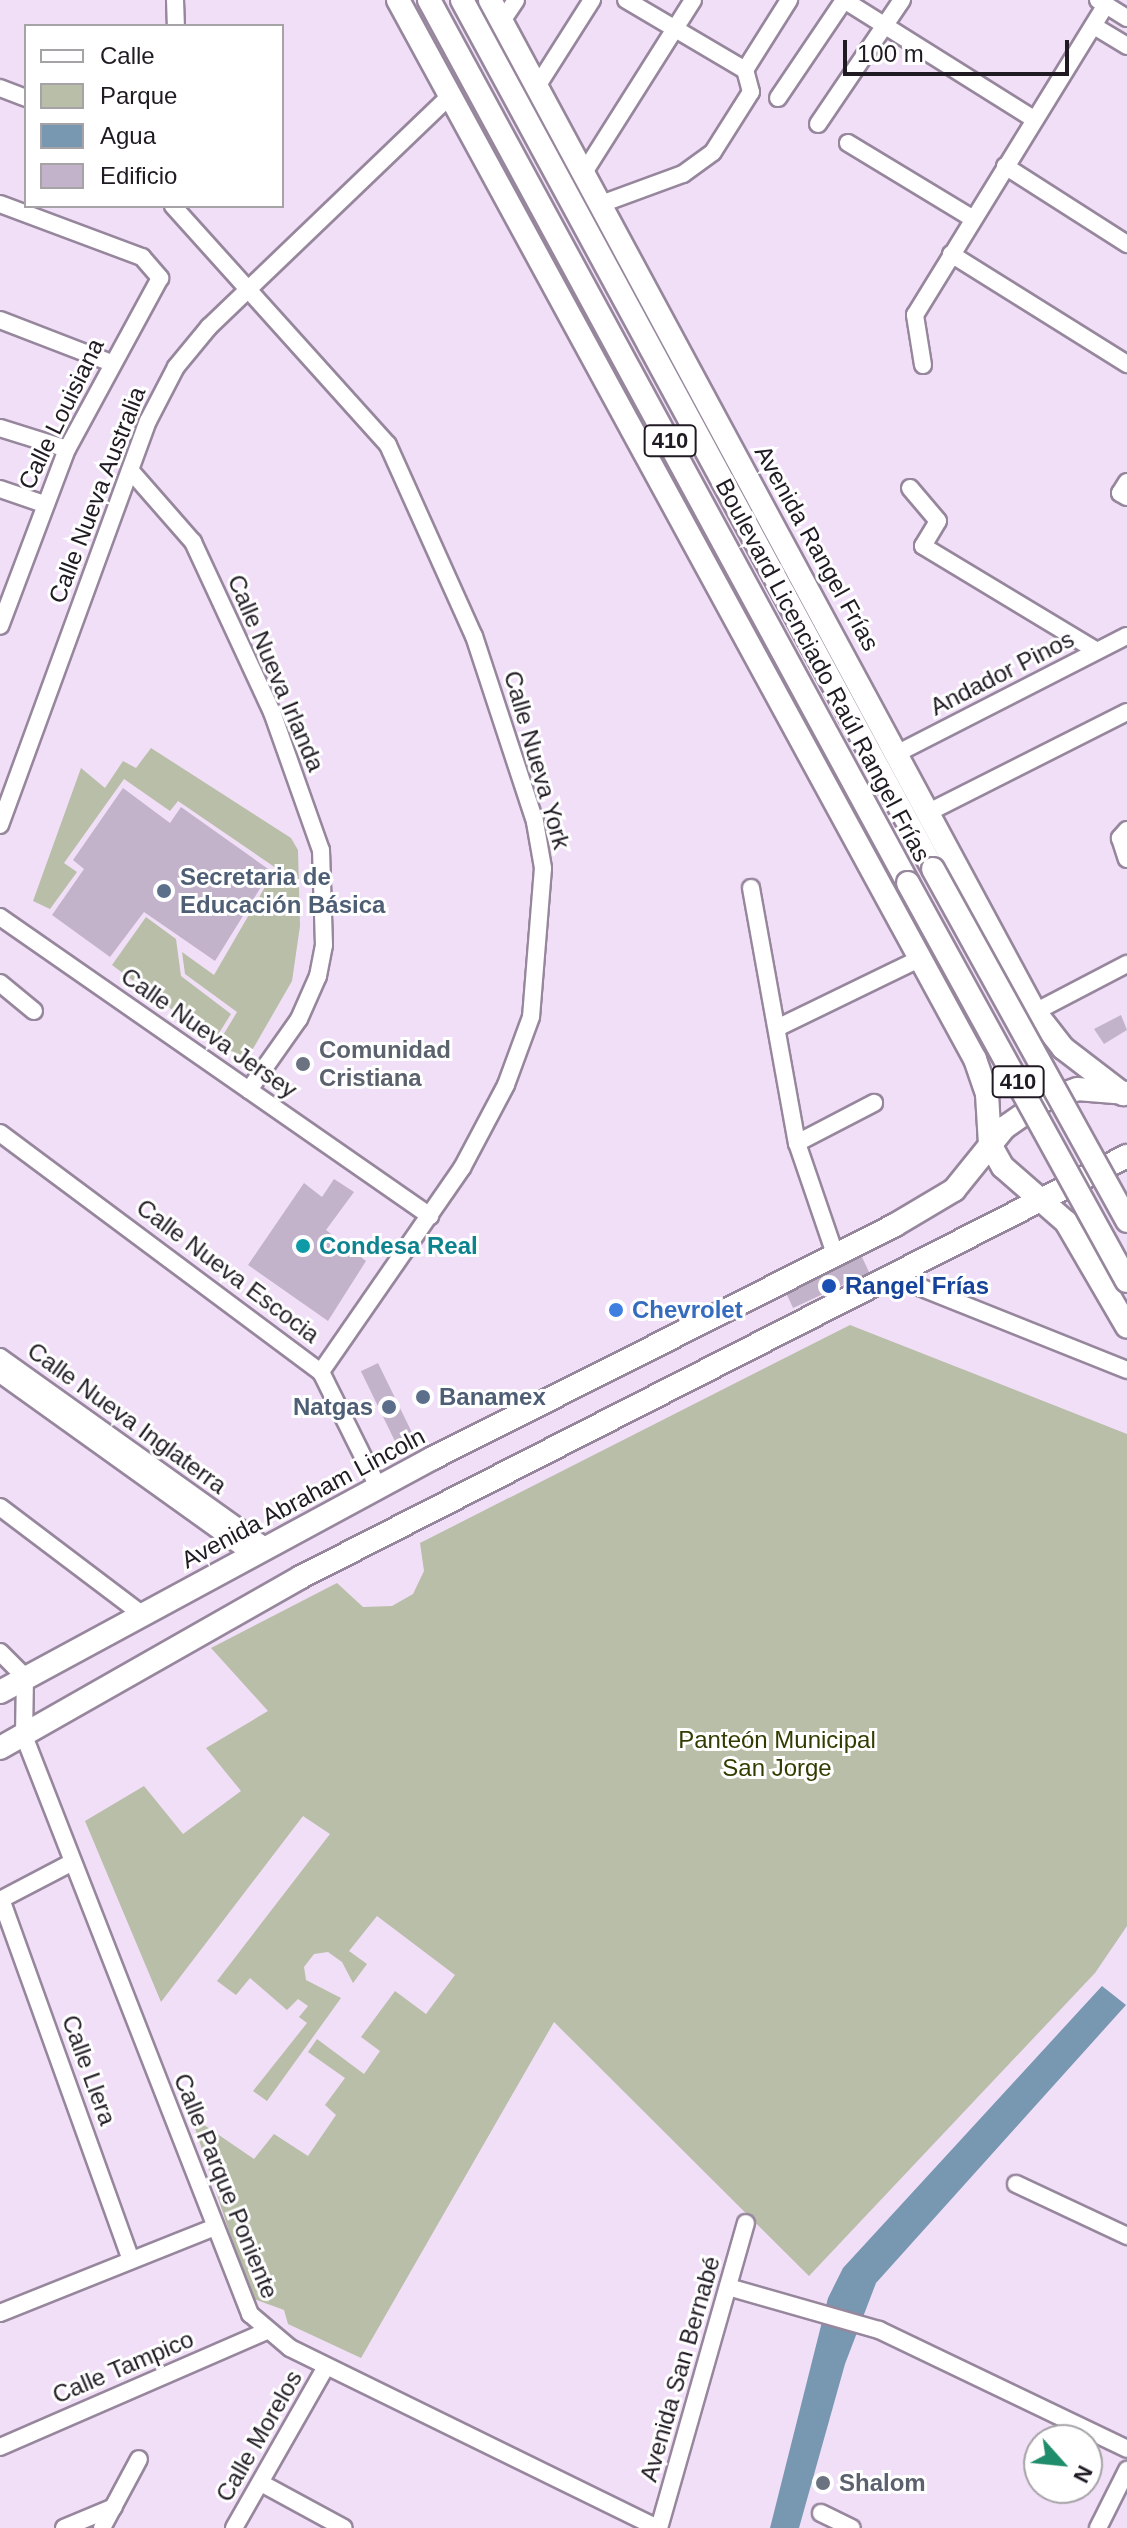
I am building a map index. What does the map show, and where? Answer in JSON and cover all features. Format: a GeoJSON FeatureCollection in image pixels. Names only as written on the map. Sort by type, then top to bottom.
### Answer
{"type":"FeatureCollection","features":[{"type":"Feature","properties":{"kind":"main road"},"geometry":{"type":"LineString","coordinates":[[398,0],[713,571],[960,1030],[982,1075],[990,1144],[1003,1167],[1042,1198],[1073,1233],[1127,1327]]}},
{"type":"Feature","properties":{"kind":"main road"},"geometry":{"type":"LineString","coordinates":[[428,0],[514,209]]}},
{"type":"Feature","properties":{"kind":"main road","name":"Boulevard Licenciado Raúl Rangel Frías"},"geometry":{"type":"LineString","coordinates":[[428,0],[1127,1281]]}},
{"type":"Feature","properties":{"kind":"main road"},"geometry":{"type":"LineString","coordinates":[[463,0],[564,132]]}},
{"type":"Feature","properties":{"kind":"main road","name":"Boulevard Licenciado Raúl Rangel Frías"},"geometry":{"type":"LineString","coordinates":[[463,0],[1127,1221]]}},
{"type":"Feature","properties":{"kind":"main road","name":"Avenida Rangel Frías"},"geometry":{"type":"LineString","coordinates":[[490,0],[789,547],[1031,1006],[1063,1048],[1125,1094]]}},
{"type":"Feature","properties":{"kind":"main road"},"geometry":{"type":"LineString","coordinates":[[789,547],[839,692]]}},
{"type":"Feature","properties":{"kind":"main road"},"geometry":{"type":"LineString","coordinates":[[713,571],[817,711]]}},
{"type":"Feature","properties":{"kind":"main road"},"geometry":{"type":"LineString","coordinates":[[937,987],[971,999],[993,989],[1000,947]]}},
{"type":"Feature","properties":{"kind":"main road"},"geometry":{"type":"LineString","coordinates":[[960,1030],[970,1014],[1002,993],[1031,1006]]}},
{"type":"Feature","properties":{"kind":"main road","name":"Avenida Abraham Lincoln"},"geometry":{"type":"LineString","coordinates":[[0,1692],[258,1550],[954,1190],[990,1144],[1044,1100],[1077,1089],[1125,1094]]}},
{"type":"Feature","properties":{"kind":"main road"},"geometry":{"type":"LineString","coordinates":[[0,1748],[301,1577],[1127,1156]]}},
{"type":"Feature","properties":{"kind":"street"},"geometry":{"type":"LineString","coordinates":[[175,0],[176,24]]}},
{"type":"Feature","properties":{"kind":"street"},"geometry":{"type":"LineString","coordinates":[[502,21],[516,0]]}},
{"type":"Feature","properties":{"kind":"street"},"geometry":{"type":"LineString","coordinates":[[538,85],[592,0]]}},
{"type":"Feature","properties":{"kind":"street"},"geometry":{"type":"LineString","coordinates":[[626,0],[745,70]]}},
{"type":"Feature","properties":{"kind":"street"},"geometry":{"type":"LineString","coordinates":[[585,171],[693,0]]}},
{"type":"Feature","properties":{"kind":"street"},"geometry":{"type":"LineString","coordinates":[[601,204],[683,174],[723,142],[750,98],[745,70],[789,0]]}},
{"type":"Feature","properties":{"kind":"street"},"geometry":{"type":"LineString","coordinates":[[778,98],[844,0],[1034,119]]}},
{"type":"Feature","properties":{"kind":"street"},"geometry":{"type":"LineString","coordinates":[[818,124],[902,0]]}},
{"type":"Feature","properties":{"kind":"street"},"geometry":{"type":"LineString","coordinates":[[923,365],[915,315],[972,218],[1094,26],[1102,2],[1127,18]]}},
{"type":"Feature","properties":{"kind":"street"},"geometry":{"type":"LineString","coordinates":[[1094,26],[1127,46]]}},
{"type":"Feature","properties":{"kind":"street"},"geometry":{"type":"LineString","coordinates":[[0,88],[24,97]]}},
{"type":"Feature","properties":{"kind":"street","name":"Calle Nueva Australia"},"geometry":{"type":"LineString","coordinates":[[0,825],[130,470],[176,367],[250,289],[451,95]]}},
{"type":"Feature","properties":{"kind":"street"},"geometry":{"type":"LineString","coordinates":[[848,143],[972,218]]}},
{"type":"Feature","properties":{"kind":"street"},"geometry":{"type":"LineString","coordinates":[[1005,166],[1127,244]]}},
{"type":"Feature","properties":{"kind":"street","name":"Calle Louisiana"},"geometry":{"type":"LineString","coordinates":[[0,204],[142,257],[159,274],[109,362],[67,449],[3,608],[0,626]]}},
{"type":"Feature","properties":{"kind":"street","name":"Calle Nueva York"},"geometry":{"type":"LineString","coordinates":[[175,208],[388,445],[474,636],[535,822],[542,915],[531,1017],[489,1120],[430,1216],[321,1372]]}},
{"type":"Feature","properties":{"kind":"street"},"geometry":{"type":"LineString","coordinates":[[951,254],[1127,364]]}},
{"type":"Feature","properties":{"kind":"street"},"geometry":{"type":"LineString","coordinates":[[0,320],[109,362]]}},
{"type":"Feature","properties":{"kind":"street"},"geometry":{"type":"LineString","coordinates":[[0,428],[67,449]]}},
{"type":"Feature","properties":{"kind":"street","name":"Calle Nueva Irlanda"},"geometry":{"type":"LineString","coordinates":[[130,470],[193,542],[272,712],[321,850],[324,945],[318,976],[299,1019],[249,1090]]}},
{"type":"Feature","properties":{"kind":"street"},"geometry":{"type":"LineString","coordinates":[[910,488],[938,521],[923,546],[1097,651]]}},
{"type":"Feature","properties":{"kind":"street"},"geometry":{"type":"LineString","coordinates":[[0,489],[44,504]]}},
{"type":"Feature","properties":{"kind":"street","name":"Andador Pinos"},"geometry":{"type":"LineString","coordinates":[[898,753],[1127,636]]}},
{"type":"Feature","properties":{"kind":"street"},"geometry":{"type":"LineString","coordinates":[[929,812],[1127,712]]}},
{"type":"Feature","properties":{"kind":"street"},"geometry":{"type":"LineString","coordinates":[[1124,834],[1127,859]]}},
{"type":"Feature","properties":{"kind":"street"},"geometry":{"type":"LineString","coordinates":[[751,888],[797,1143],[835,1254]]}},
{"type":"Feature","properties":{"kind":"street","name":"Calle Nueva Jersey"},"geometry":{"type":"LineString","coordinates":[[0,917],[430,1216]]}},
{"type":"Feature","properties":{"kind":"street"},"geometry":{"type":"LineString","coordinates":[[777,1028],[921,958]]}},
{"type":"Feature","properties":{"kind":"street"},"geometry":{"type":"LineString","coordinates":[[1031,1006],[1127,964]]}},
{"type":"Feature","properties":{"kind":"street"},"geometry":{"type":"LineString","coordinates":[[0,983],[34,1011]]}},
{"type":"Feature","properties":{"kind":"street"},"geometry":{"type":"LineString","coordinates":[[797,1143],[874,1103]]}},
{"type":"Feature","properties":{"kind":"street","name":"Calle Nueva Escocia"},"geometry":{"type":"LineString","coordinates":[[0,1133],[321,1372],[378,1487]]}},
{"type":"Feature","properties":{"kind":"street"},"geometry":{"type":"LineString","coordinates":[[892,1276],[1127,1370]]}},
{"type":"Feature","properties":{"kind":"street","name":"Calle Nueva Inglaterra"},"geometry":{"type":"LineString","coordinates":[[0,1357],[258,1550]]}},
{"type":"Feature","properties":{"kind":"street","name":"Calle Nueva Inglaterra"},"geometry":{"type":"LineString","coordinates":[[0,1374],[258,1550]]}},
{"type":"Feature","properties":{"kind":"street"},"geometry":{"type":"LineString","coordinates":[[0,1507],[140,1613]]}},
{"type":"Feature","properties":{"kind":"street"},"geometry":{"type":"LineString","coordinates":[[0,1652],[25,1677],[24,1736]]}},
{"type":"Feature","properties":{"kind":"street","name":"Calle Parque Poniente"},"geometry":{"type":"LineString","coordinates":[[24,1736],[69,1864],[239,2297],[265,2332],[326,2367],[658,2528]]}},
{"type":"Feature","properties":{"kind":"street"},"geometry":{"type":"LineString","coordinates":[[0,1900],[69,1864]]}},
{"type":"Feature","properties":{"kind":"street","name":"Calle Llera"},"geometry":{"type":"LineString","coordinates":[[0,1900],[130,2258]]}},
{"type":"Feature","properties":{"kind":"street"},"geometry":{"type":"LineString","coordinates":[[1016,2184],[1127,2236]]}},
{"type":"Feature","properties":{"kind":"street","name":"Avenida San Bernabé"},"geometry":{"type":"LineString","coordinates":[[658,2528],[746,2223]]}},
{"type":"Feature","properties":{"kind":"street"},"geometry":{"type":"LineString","coordinates":[[0,2313],[130,2258],[212,2228]]}},
{"type":"Feature","properties":{"kind":"street"},"geometry":{"type":"LineString","coordinates":[[728,2287],[856,2321],[1127,2449]]}},
{"type":"Feature","properties":{"kind":"street","name":"Calle Tampico"},"geometry":{"type":"LineString","coordinates":[[0,2447],[265,2332]]}},
{"type":"Feature","properties":{"kind":"street","name":"Calle Morelos"},"geometry":{"type":"LineString","coordinates":[[234,2528],[326,2367]]}},
{"type":"Feature","properties":{"kind":"street"},"geometry":{"type":"LineString","coordinates":[[102,2528],[139,2459]]}},
{"type":"Feature","properties":{"kind":"street"},"geometry":{"type":"LineString","coordinates":[[1098,2528],[1127,2470]]}},
{"type":"Feature","properties":{"kind":"street"},"geometry":{"type":"LineString","coordinates":[[261,2483],[344,2528]]}},
{"type":"Feature","properties":{"kind":"street"},"geometry":{"type":"LineString","coordinates":[[64,2528],[114,2507]]}},
{"type":"Feature","properties":{"kind":"street"},"geometry":{"type":"LineString","coordinates":[[821,2513],[852,2528]]}},
{"type":"Feature","properties":{"kind":"green space"},"geometry":{"type":"Polygon","coordinates":[[[151,748],[291,838],[298,850],[300,926],[292,981],[246,1061],[219,1042],[237,1012],[185,974],[182,952],[214,975],[276,868],[178,801],[170,811],[124,779],[64,863],[77,872],[50,909],[33,901],[81,768],[105,788],[123,761],[136,768],[151,748]]]}},
{"type":"Feature","properties":{"kind":"green space"},"geometry":{"type":"Polygon","coordinates":[[[146,917],[176,939],[181,976],[231,1014],[214,1041],[112,965],[146,917]]]}},
{"type":"Feature","properties":{"kind":"green space","name":"Panteón Municipal San Jorge"},"geometry":{"type":"Polygon","coordinates":[[[850,1325],[1127,1434],[1127,1926],[1095,1973],[809,2276],[554,2022],[361,2358],[288,2324],[284,2310],[251,2298],[191,2116],[254,2159],[274,2134],[308,2156],[336,2115],[325,2105],[345,2078],[308,2052],[317,2039],[364,2074],[380,2051],[361,2037],[395,1991],[426,2014],[455,1975],[377,1916],[349,1951],[367,1964],[353,1983],[342,1962],[328,1952],[314,1954],[304,1967],[306,1980],[341,1998],[267,2101],[253,2091],[307,2023],[299,2017],[308,2006],[298,1999],[287,2010],[250,1978],[236,1995],[217,1981],[330,1834],[303,1816],[161,2002],[85,1821],[144,1786],[183,1834],[241,1791],[206,1748],[268,1711],[211,1648],[337,1583],[363,1607],[392,1606],[413,1594],[424,1571],[420,1543],[850,1325]]]}},
{"type":"Feature","properties":{"kind":"water"},"geometry":{"type":"Polygon","coordinates":[[[1102,1986],[1126,2005],[876,2283],[845,2364],[799,2528],[770,2528],[828,2298],[843,2268],[1102,1986]]]}},
{"type":"Feature","properties":{"kind":"building","name":"Secretaria de Educación Básica"},"geometry":{"type":"Polygon","coordinates":[[[123,788],[170,823],[181,807],[271,871],[215,961],[144,912],[110,957],[52,915],[84,869],[73,860],[123,788]]]}},
{"type":"Feature","properties":{"kind":"building"},"geometry":{"type":"Polygon","coordinates":[[[1121,1015],[1127,1030],[1104,1044],[1094,1029],[1121,1015]]]}},
{"type":"Feature","properties":{"kind":"building","name":"Condesa Real"},"geometry":{"type":"Polygon","coordinates":[[[334,1179],[354,1192],[326,1230],[366,1261],[328,1321],[248,1265],[304,1183],[322,1197],[334,1179]]]}},
{"type":"Feature","properties":{"kind":"building","name":"Rangel Frías"},"geometry":{"type":"Polygon","coordinates":[[[862,1257],[869,1272],[793,1308],[786,1292],[862,1257]]]}},
{"type":"Feature","properties":{"kind":"building","name":"Natgas"},"geometry":{"type":"Polygon","coordinates":[[[378,1363],[417,1442],[399,1450],[361,1371],[378,1363]]]}},
{"type":"Feature","properties":{"kind":"place","name":"Secretaria de Educación Básica"},"geometry":{"type":"Point","coordinates":[164,891]}},
{"type":"Feature","properties":{"kind":"place","name":"Comunidad Cristiana"},"geometry":{"type":"Point","coordinates":[303,1064]}},
{"type":"Feature","properties":{"kind":"place","name":"Condesa Real"},"geometry":{"type":"Point","coordinates":[303,1246]}},
{"type":"Feature","properties":{"kind":"place","name":"Rangel Frías"},"geometry":{"type":"Point","coordinates":[829,1286]}},
{"type":"Feature","properties":{"kind":"place","name":"Chevrolet"},"geometry":{"type":"Point","coordinates":[616,1310]}},
{"type":"Feature","properties":{"kind":"place","name":"Banamex"},"geometry":{"type":"Point","coordinates":[423,1397]}},
{"type":"Feature","properties":{"kind":"place","name":"Natgas"},"geometry":{"type":"Point","coordinates":[389,1407]}},
{"type":"Feature","properties":{"kind":"place","name":"Shalom"},"geometry":{"type":"Point","coordinates":[823,2483]}}]}
